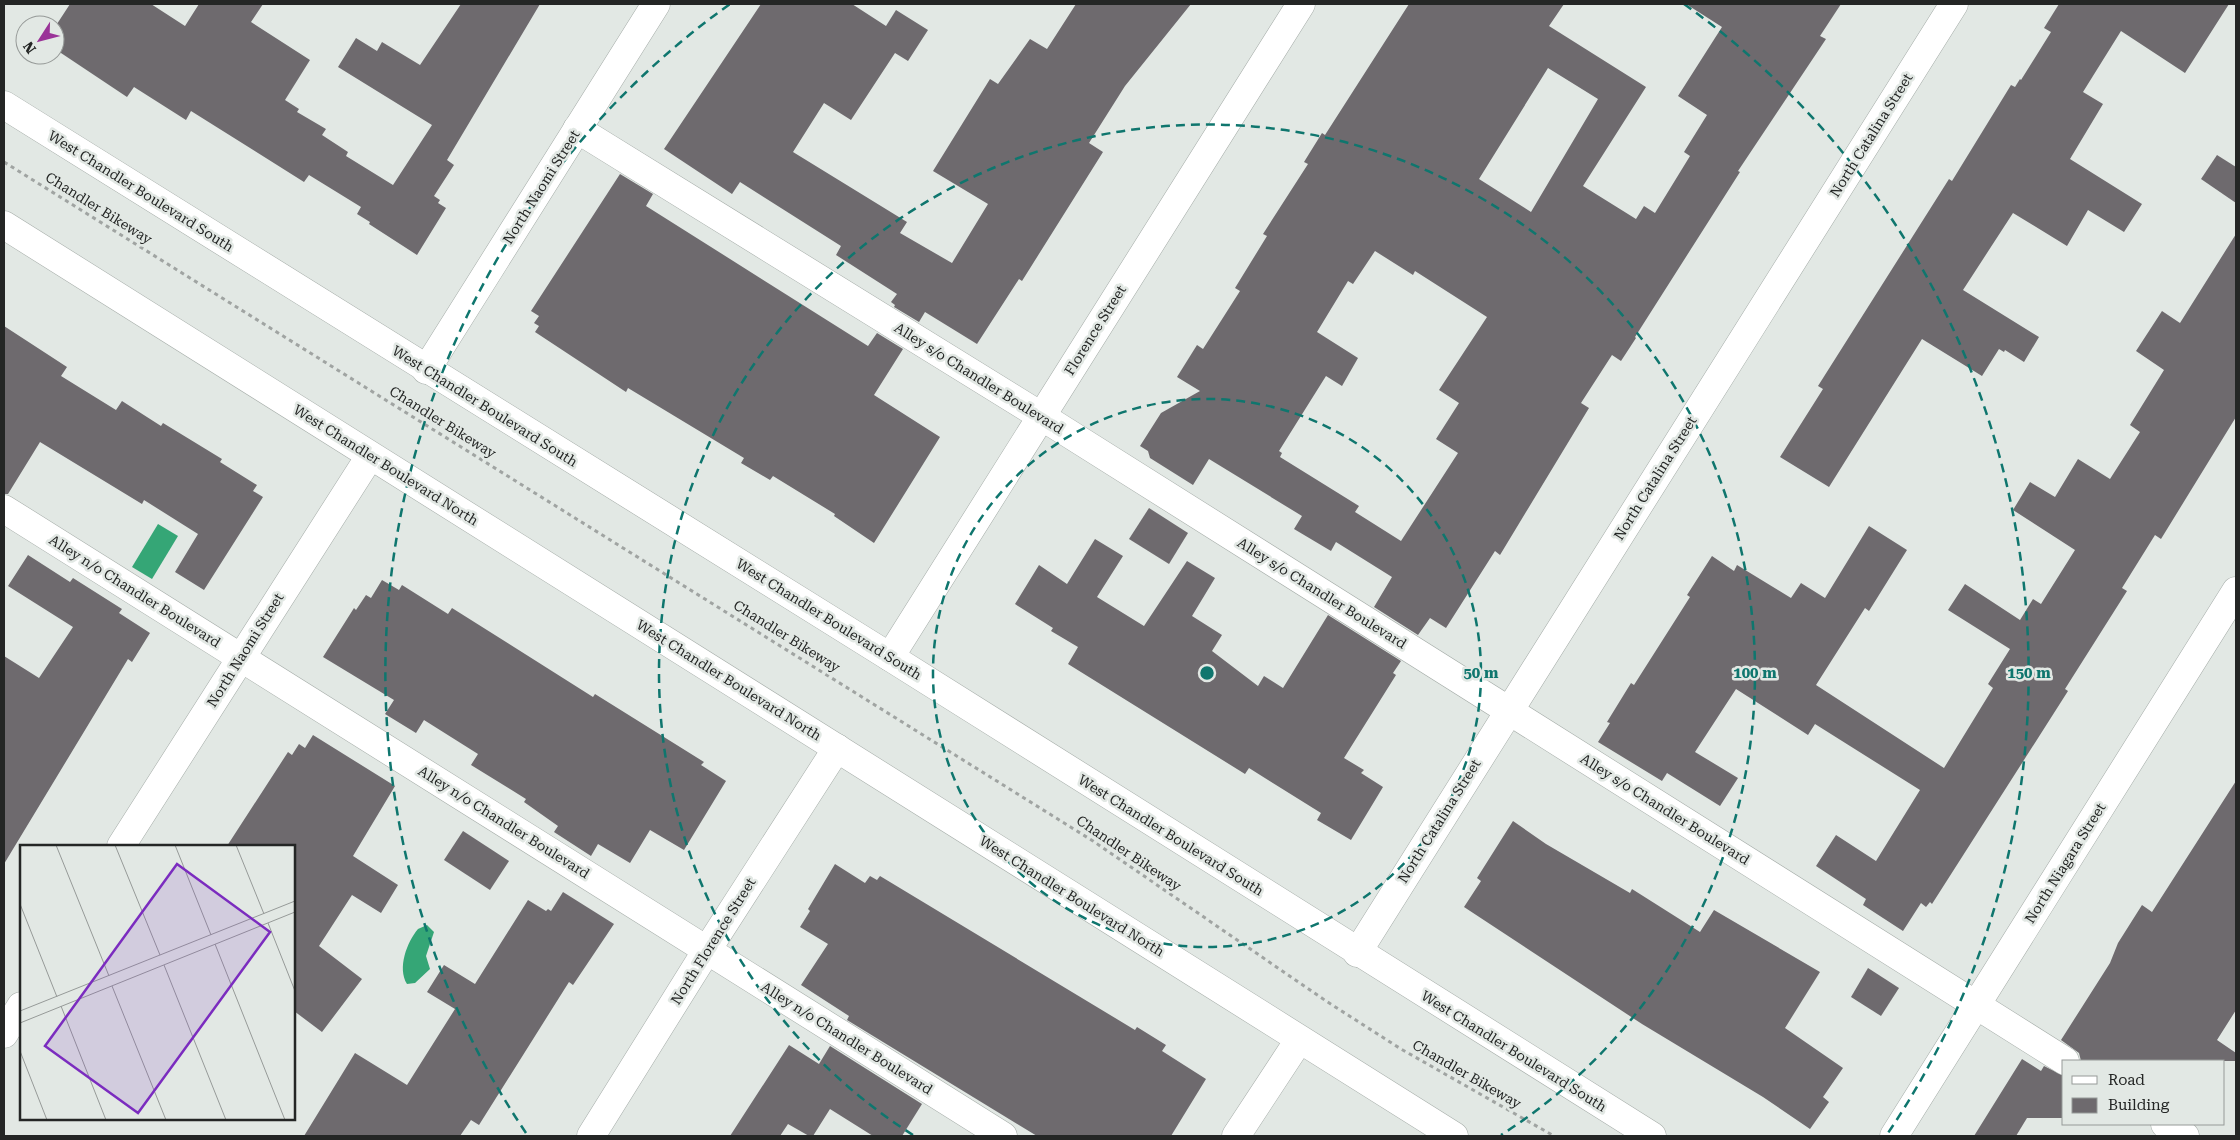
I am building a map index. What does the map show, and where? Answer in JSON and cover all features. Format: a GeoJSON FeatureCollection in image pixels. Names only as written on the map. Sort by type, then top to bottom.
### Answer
{"type":"FeatureCollection","features":[{"type":"Feature","properties":{"kind":"street","name":"North Naomi Street"},"geometry":{"type":"LineString","coordinates":[[426,370],[656,4]]}},
{"type":"Feature","properties":{"kind":"street","name":"Florence Street"},"geometry":{"type":"LineString","coordinates":[[890,657],[1300,4]]}},
{"type":"Feature","properties":{"kind":"street","name":"North Catalina Street"},"geometry":{"type":"LineString","coordinates":[[1357,953],[1508,710],[1954,4]]}},
{"type":"Feature","properties":{"kind":"street","name":"West Chandler Boulevard South"},"geometry":{"type":"LineString","coordinates":[[4,105],[426,370],[890,657],[1357,953],[1652,1136]]}},
{"type":"Feature","properties":{"kind":"street","name":"Alley s/o Chandler Boulevard"},"geometry":{"type":"LineString","coordinates":[[577,129],[1041,416],[2063,1060]]}},
{"type":"Feature","properties":{"kind":"street","name":"West Chandler Boulevard North"},"geometry":{"type":"LineString","coordinates":[[4,225],[1454,1136]]}},
{"type":"Feature","properties":{"kind":"street","name":"North Naomi Street"},"geometry":{"type":"LineString","coordinates":[[122,845],[370,456]]}},
{"type":"Feature","properties":{"kind":"street","name":"Alley n/o Chandler Boulevard"},"geometry":{"type":"LineString","coordinates":[[4,508],[1004,1136]]}},
{"type":"Feature","properties":{"kind":"street","name":"North Niagara Street"},"geometry":{"type":"LineString","coordinates":[[1894,1136],[2236,591]]}},
{"type":"Feature","properties":{"kind":"street","name":"North Florence Street"},"geometry":{"type":"LineString","coordinates":[[591,1136],[706,950],[837,748]]}},
{"type":"Feature","properties":{"kind":"street"},"geometry":{"type":"LineString","coordinates":[[4,1034],[20,1008]]}},
{"type":"Feature","properties":{"kind":"street"},"geometry":{"type":"LineString","coordinates":[[1236,1136],[1299,1040]]}},
{"type":"Feature","properties":{"kind":"street"},"geometry":{"type":"LineString","coordinates":[[2167,1125],[2185,1136]]}},
{"type":"Feature","properties":{"kind":"path","name":"Chandler Bikeway"},"geometry":{"type":"LineString","coordinates":[[4,162],[1093,841],[1326,1001],[1401,1049],[1554,1136]]}},
{"type":"Feature","properties":{"kind":"shaded area"},"geometry":{"type":"Polygon","coordinates":[[[158,524],[178,536],[152,579],[132,567],[158,524]]]}},
{"type":"Feature","properties":{"kind":"shaded area"},"geometry":{"type":"Polygon","coordinates":[[[427,925],[434,932],[426,956],[430,969],[415,983],[407,984],[404,978],[403,963],[407,948],[418,929],[427,925]]]}},
{"type":"Feature","properties":{"kind":"building"},"geometry":{"type":"Polygon","coordinates":[[[70,4],[151,4],[185,26],[199,4],[263,4],[251,22],[310,60],[285,100],[299,109],[297,112],[326,129],[322,135],[348,152],[346,156],[393,185],[432,125],[338,67],[356,38],[377,51],[382,42],[420,65],[461,4],[540,4],[447,160],[454,165],[434,196],[440,200],[438,203],[446,208],[417,255],[357,214],[361,207],[309,175],[304,182],[191,111],[186,120],[134,87],[127,97],[65,56],[65,15],[63,15],[70,4]]]}},
{"type":"Feature","properties":{"kind":"building"},"geometry":{"type":"Polygon","coordinates":[[[761,4],[852,4],[886,26],[896,10],[928,30],[908,61],[895,53],[851,120],[824,103],[793,152],[907,222],[900,233],[952,263],[988,204],[933,171],[990,79],[998,84],[1030,39],[1047,49],[1076,4],[1191,4],[1125,86],[1089,143],[1103,152],[1022,281],[1019,279],[977,344],[925,312],[919,322],[894,307],[895,305],[891,302],[897,294],[836,255],[841,246],[740,182],[732,194],[664,149],[761,4]]]}},
{"type":"Feature","properties":{"kind":"building"},"geometry":{"type":"Polygon","coordinates":[[[1409,4],[1564,4],[1549,26],[1646,87],[1583,186],[1636,219],[1644,206],[1655,213],[1690,156],[1684,152],[1707,115],[1678,96],[1722,27],[1686,4],[1841,4],[1820,36],[1826,39],[1738,171],[1740,172],[1636,338],[1621,361],[1612,355],[1581,403],[1589,408],[1500,555],[1495,551],[1446,628],[1430,618],[1418,635],[1374,607],[1392,577],[1336,542],[1331,551],[1294,529],[1302,516],[1209,459],[1193,485],[1150,458],[1148,451],[1140,446],[1161,413],[1200,391],[1177,377],[1197,345],[1203,349],[1240,291],[1235,288],[1267,236],[1263,234],[1308,164],[1304,162],[1322,133],[1325,135],[1409,4]],[[1548,68],[1479,179],[1531,212],[1598,99],[1548,68]],[[1375,251],[1353,284],[1348,281],[1317,332],[1358,358],[1342,386],[1326,376],[1279,451],[1282,453],[1280,457],[1359,506],[1355,512],[1401,541],[1458,453],[1436,439],[1459,403],[1439,390],[1487,317],[1415,271],[1413,275],[1375,251]]]}},
{"type":"Feature","properties":{"kind":"building"},"geometry":{"type":"Polygon","coordinates":[[[2059,4],[2229,4],[2185,73],[2121,31],[2083,92],[2103,104],[2070,159],[2142,204],[2124,232],[2088,210],[2067,246],[2013,213],[1963,290],[2039,337],[2024,362],[2005,350],[2004,352],[1999,349],[1982,376],[1922,339],[1829,487],[1780,457],[1823,389],[1818,386],[1949,179],[1952,181],[2011,85],[2015,87],[2021,80],[2051,32],[2044,28],[2059,4]]]}},
{"type":"Feature","properties":{"kind":"building"},"geometry":{"type":"Polygon","coordinates":[[[2217,155],[2236,167],[2236,203],[2201,179],[2217,155]]]}},
{"type":"Feature","properties":{"kind":"building"},"geometry":{"type":"Polygon","coordinates":[[[620,174],[653,194],[646,206],[868,346],[877,333],[903,349],[874,395],[940,437],[874,543],[834,516],[835,514],[773,476],[770,480],[741,463],[744,458],[628,388],[626,392],[535,332],[539,326],[534,323],[539,316],[531,311],[620,174]]]}},
{"type":"Feature","properties":{"kind":"building"},"geometry":{"type":"Polygon","coordinates":[[[2236,234],[2236,417],[2161,539],[2155,535],[2122,588],[2127,591],[2065,689],[2068,691],[1932,904],[1930,902],[1926,907],[1921,903],[1903,931],[1863,905],[1866,899],[1816,866],[1836,835],[1876,861],[1920,790],[1815,724],[1808,735],[1736,689],[1695,752],[1738,778],[1720,806],[1667,773],[1662,781],[1598,742],[1610,723],[1607,722],[1631,683],[1634,685],[1690,597],[1687,595],[1712,556],[1734,571],[1737,565],[1791,598],[1801,583],[1825,598],[1869,526],[1907,550],[1869,611],[1865,608],[1816,685],[1944,768],[1993,688],[1988,684],[2010,649],[1948,610],[1965,584],[2020,620],[2033,599],[2041,604],[2075,550],[2013,510],[2030,482],[2055,497],[2078,459],[2110,479],[2140,432],[2130,425],[2164,370],[2136,351],[2162,311],[2180,323],[2236,234]]]}},
{"type":"Feature","properties":{"kind":"building"},"geometry":{"type":"Polygon","coordinates":[[[4,326],[67,367],[61,376],[116,410],[122,401],[161,426],[163,423],[222,459],[220,462],[257,485],[253,491],[263,497],[204,590],[175,572],[198,534],[144,500],[142,504],[40,442],[8,494],[4,494],[4,326]]]}},
{"type":"Feature","properties":{"kind":"building"},"geometry":{"type":"Polygon","coordinates":[[[1149,508],[1188,533],[1169,564],[1129,539],[1149,508]]]}},
{"type":"Feature","properties":{"kind":"building"},"geometry":{"type":"Polygon","coordinates":[[[1095,539],[1123,556],[1097,597],[1144,626],[1187,561],[1215,578],[1192,616],[1222,635],[1212,651],[1258,686],[1264,676],[1283,688],[1328,615],[1401,661],[1393,673],[1396,675],[1344,758],[1364,770],[1361,773],[1383,787],[1351,840],[1317,820],[1321,813],[1249,768],[1245,774],[1068,664],[1078,647],[1051,631],[1053,628],[1015,604],[1039,565],[1067,584],[1095,539]]]}},
{"type":"Feature","properties":{"kind":"building"},"geometry":{"type":"Polygon","coordinates":[[[28,555],[70,582],[73,578],[122,609],[119,613],[150,633],[132,662],[128,659],[4,864],[4,656],[39,678],[73,627],[8,586],[28,555]]]}},
{"type":"Feature","properties":{"kind":"building"},"geometry":{"type":"Polygon","coordinates":[[[382,580],[399,590],[402,585],[448,614],[452,608],[593,697],[595,694],[704,762],[701,765],[726,781],[684,850],[650,830],[630,863],[598,844],[591,856],[554,832],[558,826],[524,802],[526,799],[471,765],[478,754],[424,720],[416,733],[385,714],[394,700],[323,657],[354,608],[356,610],[366,595],[371,598],[382,580]]]}},
{"type":"Feature","properties":{"kind":"building"},"geometry":{"type":"Polygon","coordinates":[[[313,735],[395,786],[353,856],[398,885],[381,913],[352,895],[319,946],[362,979],[322,1032],[295,1012],[295,845],[228,845],[288,752],[292,755],[299,744],[305,748],[313,735]]]}},
{"type":"Feature","properties":{"kind":"building"},"geometry":{"type":"Polygon","coordinates":[[[2236,781],[2236,1010],[2217,1040],[2236,1053],[2236,1061],[2081,1060],[2079,1053],[2061,1040],[2110,963],[2118,943],[2142,905],[2152,912],[2236,781]]]}},
{"type":"Feature","properties":{"kind":"building"},"geometry":{"type":"Polygon","coordinates":[[[1513,821],[1546,844],[1630,893],[1632,889],[1700,932],[1714,910],[1820,972],[1785,1028],[1843,1068],[1823,1097],[1829,1102],[1810,1129],[1763,1097],[1642,1024],[1464,907],[1481,881],[1477,878],[1513,821]]]}},
{"type":"Feature","properties":{"kind":"building"},"geometry":{"type":"Polygon","coordinates":[[[463,831],[509,861],[490,890],[444,860],[463,831]]]}},
{"type":"Feature","properties":{"kind":"building"},"geometry":{"type":"Polygon","coordinates":[[[835,864],[865,883],[870,876],[877,880],[880,876],[1135,1030],[1137,1027],[1166,1045],[1162,1051],[1206,1079],[1171,1136],[1037,1136],[847,1020],[849,1016],[801,985],[828,944],[800,927],[810,911],[808,909],[835,864]]]}},
{"type":"Feature","properties":{"kind":"building"},"geometry":{"type":"Polygon","coordinates":[[[563,892],[614,924],[573,985],[569,982],[479,1125],[471,1120],[460,1136],[304,1136],[355,1053],[407,1085],[455,1009],[427,992],[444,965],[475,984],[528,900],[546,911],[548,909],[551,911],[563,892]]]}},
{"type":"Feature","properties":{"kind":"building"},"geometry":{"type":"Polygon","coordinates":[[[1868,968],[1899,988],[1881,1016],[1851,997],[1868,968]]]}},
{"type":"Feature","properties":{"kind":"building"},"geometry":{"type":"Polygon","coordinates":[[[789,1045],[819,1064],[830,1046],[922,1104],[902,1136],[873,1136],[830,1109],[813,1136],[809,1136],[788,1124],[780,1136],[730,1136],[789,1045]]]}},
{"type":"Feature","properties":{"kind":"building"},"geometry":{"type":"Polygon","coordinates":[[[2022,1059],[2041,1071],[2044,1066],[2062,1075],[2062,1118],[2027,1118],[2016,1136],[1974,1136],[2022,1059]]]}}]}
